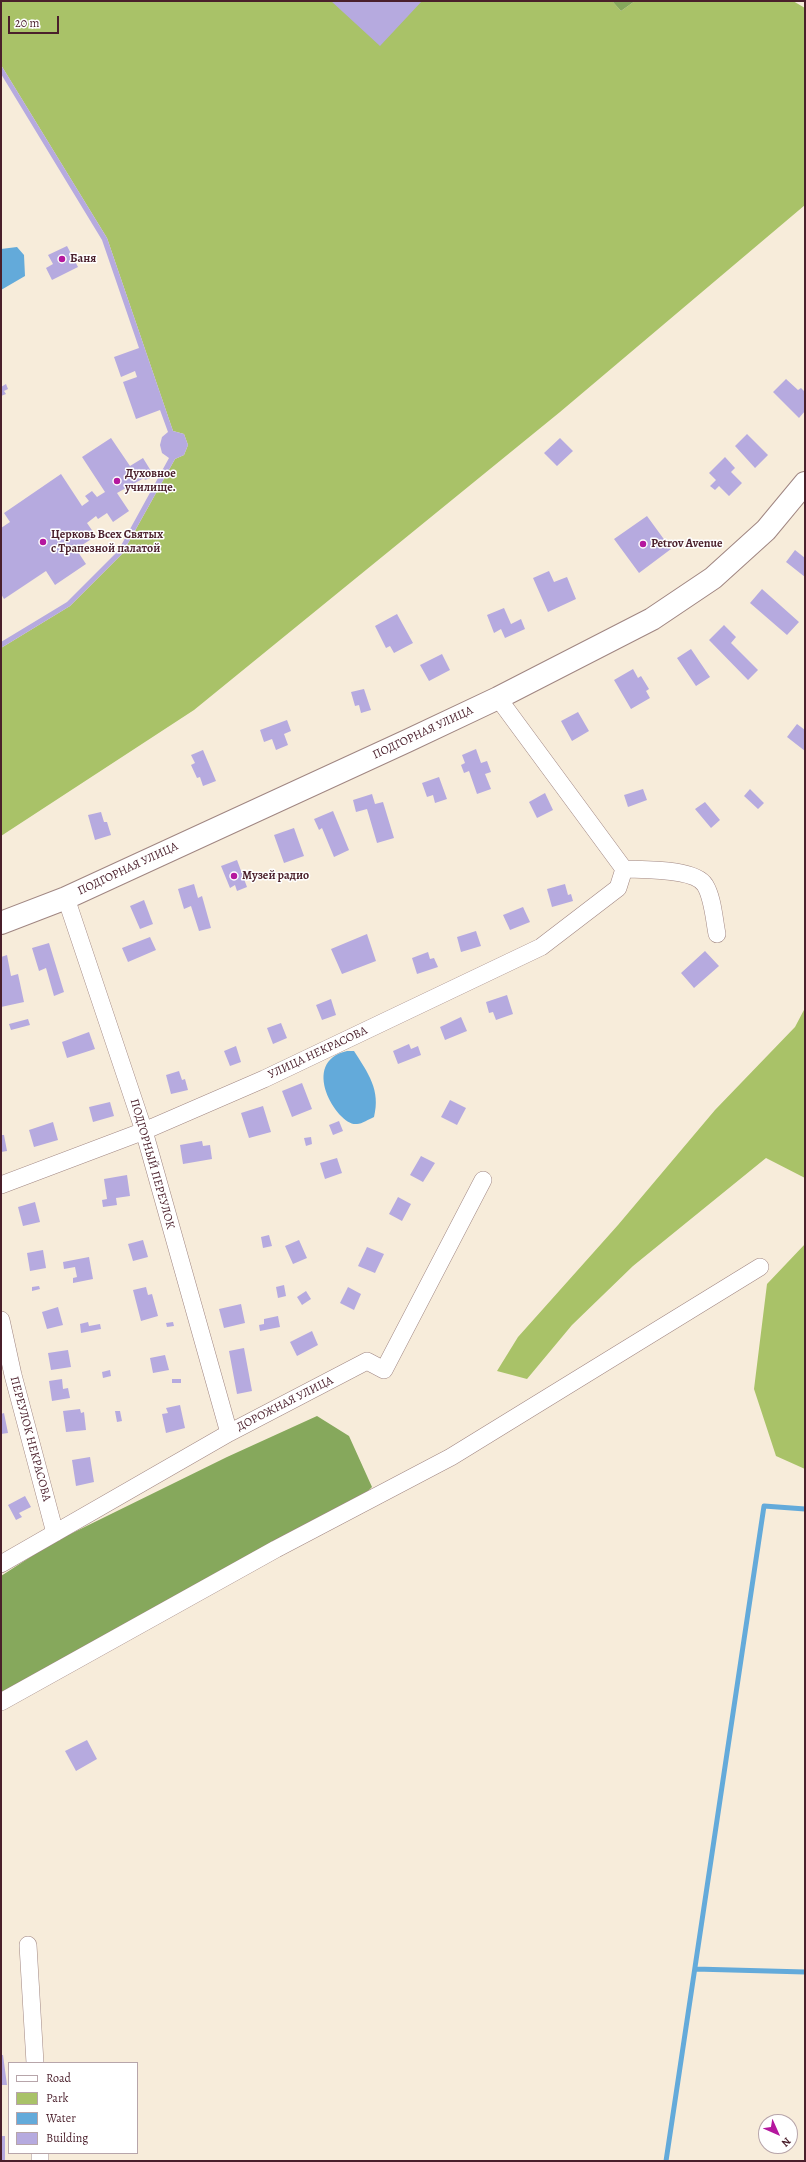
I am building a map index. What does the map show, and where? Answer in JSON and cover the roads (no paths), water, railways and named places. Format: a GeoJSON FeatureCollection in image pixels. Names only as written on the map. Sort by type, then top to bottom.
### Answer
{"type":"FeatureCollection","features":[{"type":"Feature","properties":{"kind":"main road","name":"ПОДГОРНАЯ УЛИЦА"},"geometry":{"type":"LineString","coordinates":[[1,922],[66,898],[498,698],[652,619],[712,578],[766,530],[805,483]]}},
{"type":"Feature","properties":{"kind":"street"},"geometry":{"type":"LineString","coordinates":[[498,698],[624,869],[686,873],[704,884],[709,896],[717,934]]}},
{"type":"Feature","properties":{"kind":"street","name":"УЛИЦА НЕКРАСОВА"},"geometry":{"type":"LineString","coordinates":[[1,1185],[144,1131],[264,1079],[541,947],[618,888],[624,869]]}},
{"type":"Feature","properties":{"kind":"street","name":"ПОДГОРНЫЙ ПЕРЕУЛОК"},"geometry":{"type":"LineString","coordinates":[[66,898],[144,1131],[229,1433]]}},
{"type":"Feature","properties":{"kind":"street","name":"ДОРОЖНАЯ УЛИЦА"},"geometry":{"type":"LineString","coordinates":[[1,1564],[229,1433],[367,1361],[384,1370],[484,1180]]}},
{"type":"Feature","properties":{"kind":"street"},"geometry":{"type":"LineString","coordinates":[[1,1702],[276,1549],[451,1457],[760,1267]]}},
{"type":"Feature","properties":{"kind":"street","name":"ПЕРЕУЛОК НЕКРАСОВА"},"geometry":{"type":"LineString","coordinates":[[1,1320],[13,1375],[55,1533]]}},
{"type":"Feature","properties":{"kind":"street"},"geometry":{"type":"LineString","coordinates":[[28,1945],[35,2062]]}},
{"type":"Feature","properties":{"kind":"water"},"geometry":{"type":"Polygon","coordinates":[[[17,247],[24,255],[25,276],[1,290],[1,249],[17,247]]]}},
{"type":"Feature","properties":{"kind":"water"},"geometry":{"type":"Polygon","coordinates":[[[347,1051],[354,1051],[364,1067],[372,1082],[376,1098],[374,1117],[359,1124],[349,1122],[341,1115],[326,1093],[324,1080],[325,1067],[333,1057],[347,1051]]]}},
{"type":"Feature","properties":{"kind":"waterway"},"geometry":{"type":"LineString","coordinates":[[666,2161],[764,1506],[805,1509]]}},
{"type":"Feature","properties":{"kind":"waterway"},"geometry":{"type":"LineString","coordinates":[[695,1969],[805,1972]]}},
{"type":"Feature","properties":{"kind":"place","name":"Баня"},"geometry":{"type":"Point","coordinates":[62,259]}},
{"type":"Feature","properties":{"kind":"place","name":"Духовное училище."},"geometry":{"type":"Point","coordinates":[117,481]}},
{"type":"Feature","properties":{"kind":"place","name":"Церковь Всех Святых с Трапезной палатой"},"geometry":{"type":"Point","coordinates":[43,542]}},
{"type":"Feature","properties":{"kind":"place","name":"Petrov Avenue"},"geometry":{"type":"Point","coordinates":[643,544]}},
{"type":"Feature","properties":{"kind":"place","name":"Музей радио"},"geometry":{"type":"Point","coordinates":[234,876]}}]}
